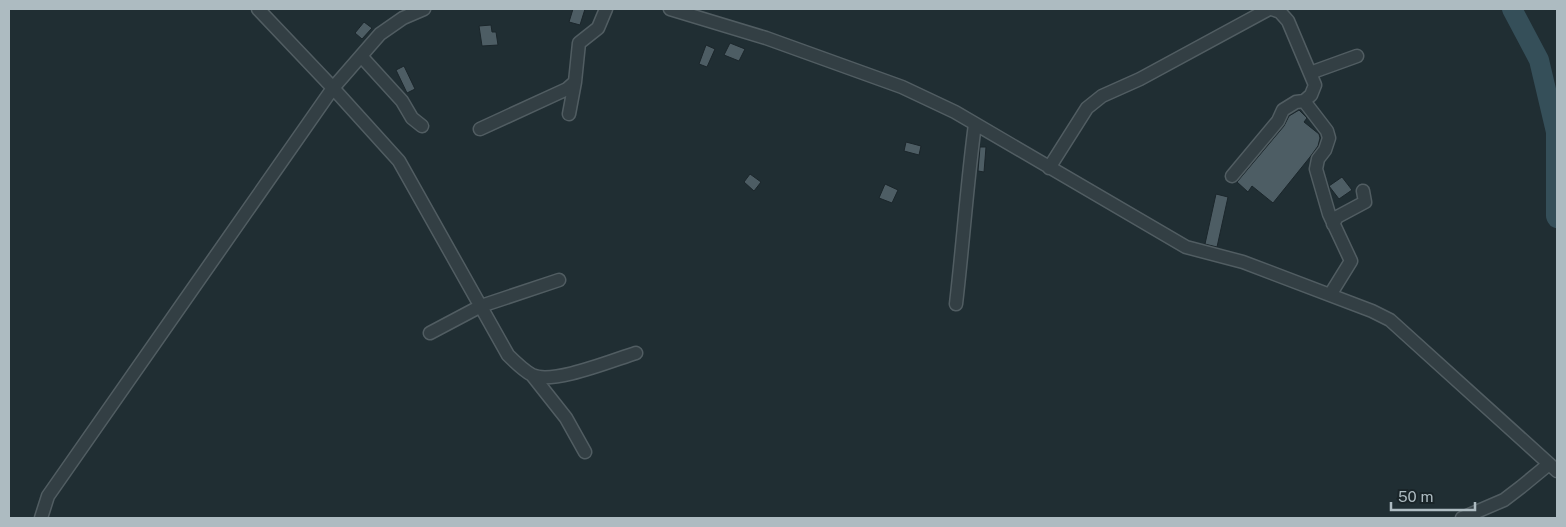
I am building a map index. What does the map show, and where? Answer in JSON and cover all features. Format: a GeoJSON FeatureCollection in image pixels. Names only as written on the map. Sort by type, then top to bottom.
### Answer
{"type":"FeatureCollection","features":[{"type":"Feature","properties":{"kind":"street"},"geometry":{"type":"LineString","coordinates":[[258,9],[334,88],[399,161],[508,355],[532,375],[566,418],[585,452]]}},
{"type":"Feature","properties":{"kind":"street"},"geometry":{"type":"LineString","coordinates":[[41,518],[48,496],[334,88],[380,34],[410,12],[424,9]]}},
{"type":"Feature","properties":{"kind":"street"},"geometry":{"type":"LineString","coordinates":[[569,114],[579,43],[598,28],[606,9]]}},
{"type":"Feature","properties":{"kind":"street"},"geometry":{"type":"LineString","coordinates":[[670,9],[766,38],[902,87],[955,112],[1186,247],[1243,262],[1372,311],[1390,320],[1553,467],[1504,500],[1462,518]]}},
{"type":"Feature","properties":{"kind":"street"},"geometry":{"type":"LineString","coordinates":[[1049,168],[1087,108],[1102,96],[1140,79],[1270,9],[1280,12],[1288,21],[1315,85],[1311,95],[1304,101],[1296,102],[1283,110],[1278,121],[1232,176]]}},
{"type":"Feature","properties":{"kind":"street"},"geometry":{"type":"LineString","coordinates":[[361,56],[402,101],[412,118],[422,126]]}},
{"type":"Feature","properties":{"kind":"street"},"geometry":{"type":"LineString","coordinates":[[1310,73],[1357,56]]}},
{"type":"Feature","properties":{"kind":"street"},"geometry":{"type":"LineString","coordinates":[[480,129],[567,89],[575,82]]}},
{"type":"Feature","properties":{"kind":"street"},"geometry":{"type":"LineString","coordinates":[[1304,101],[1329,138],[1325,150],[1318,159],[1316,169],[1329,214],[1351,261],[1330,295]]}},
{"type":"Feature","properties":{"kind":"street"},"geometry":{"type":"LineString","coordinates":[[956,304],[975,124]]}},
{"type":"Feature","properties":{"kind":"street"},"geometry":{"type":"LineString","coordinates":[[1334,224],[1336,217],[1365,202],[1363,191]]}},
{"type":"Feature","properties":{"kind":"street"},"geometry":{"type":"LineString","coordinates":[[430,333],[481,306],[559,280]]}},
{"type":"Feature","properties":{"kind":"street"},"geometry":{"type":"LineString","coordinates":[[532,375],[544,378],[568,374],[636,352]]}},
{"type":"Feature","properties":{"kind":"building"},"geometry":{"type":"Polygon","coordinates":[[[573,9],[585,9],[580,25],[569,22],[573,9]]]}},
{"type":"Feature","properties":{"kind":"building"},"geometry":{"type":"Polygon","coordinates":[[[364,22],[372,28],[362,39],[355,33],[364,22]]]}},
{"type":"Feature","properties":{"kind":"building"},"geometry":{"type":"Polygon","coordinates":[[[491,25],[492,32],[496,32],[498,45],[482,46],[479,26],[491,25]]]}},
{"type":"Feature","properties":{"kind":"building"},"geometry":{"type":"Polygon","coordinates":[[[730,43],[745,49],[739,61],[724,55],[730,43]]]}},
{"type":"Feature","properties":{"kind":"building"},"geometry":{"type":"Polygon","coordinates":[[[706,45],[715,49],[707,67],[699,64],[706,45]]]}},
{"type":"Feature","properties":{"kind":"building"},"geometry":{"type":"Polygon","coordinates":[[[404,66],[415,89],[407,93],[396,70],[404,66]]]}},
{"type":"Feature","properties":{"kind":"building"},"geometry":{"type":"Polygon","coordinates":[[[1299,110],[1307,118],[1304,122],[1319,134],[1318,146],[1273,203],[1252,186],[1248,192],[1237,182],[1284,126],[1289,116],[1299,110]]]}},
{"type":"Feature","properties":{"kind":"building"},"geometry":{"type":"Polygon","coordinates":[[[906,142],[921,146],[919,155],[904,151],[906,142]]]}},
{"type":"Feature","properties":{"kind":"building"},"geometry":{"type":"Polygon","coordinates":[[[980,147],[986,147],[984,172],[978,171],[980,147]]]}},
{"type":"Feature","properties":{"kind":"building"},"geometry":{"type":"Polygon","coordinates":[[[750,174],[761,182],[754,191],[744,182],[750,174]]]}},
{"type":"Feature","properties":{"kind":"building"},"geometry":{"type":"Polygon","coordinates":[[[1342,177],[1352,190],[1339,199],[1329,186],[1342,177]]]}},
{"type":"Feature","properties":{"kind":"building"},"geometry":{"type":"Polygon","coordinates":[[[885,184],[898,190],[892,203],[879,198],[885,184]]]}},
{"type":"Feature","properties":{"kind":"building"},"geometry":{"type":"Polygon","coordinates":[[[1216,194],[1228,197],[1217,247],[1205,244],[1216,194]]]}},
{"type":"Feature","properties":{"kind":"waterway"},"geometry":{"type":"LineString","coordinates":[[1512,9],[1539,60],[1556,132],[1557,218]]}}]}
